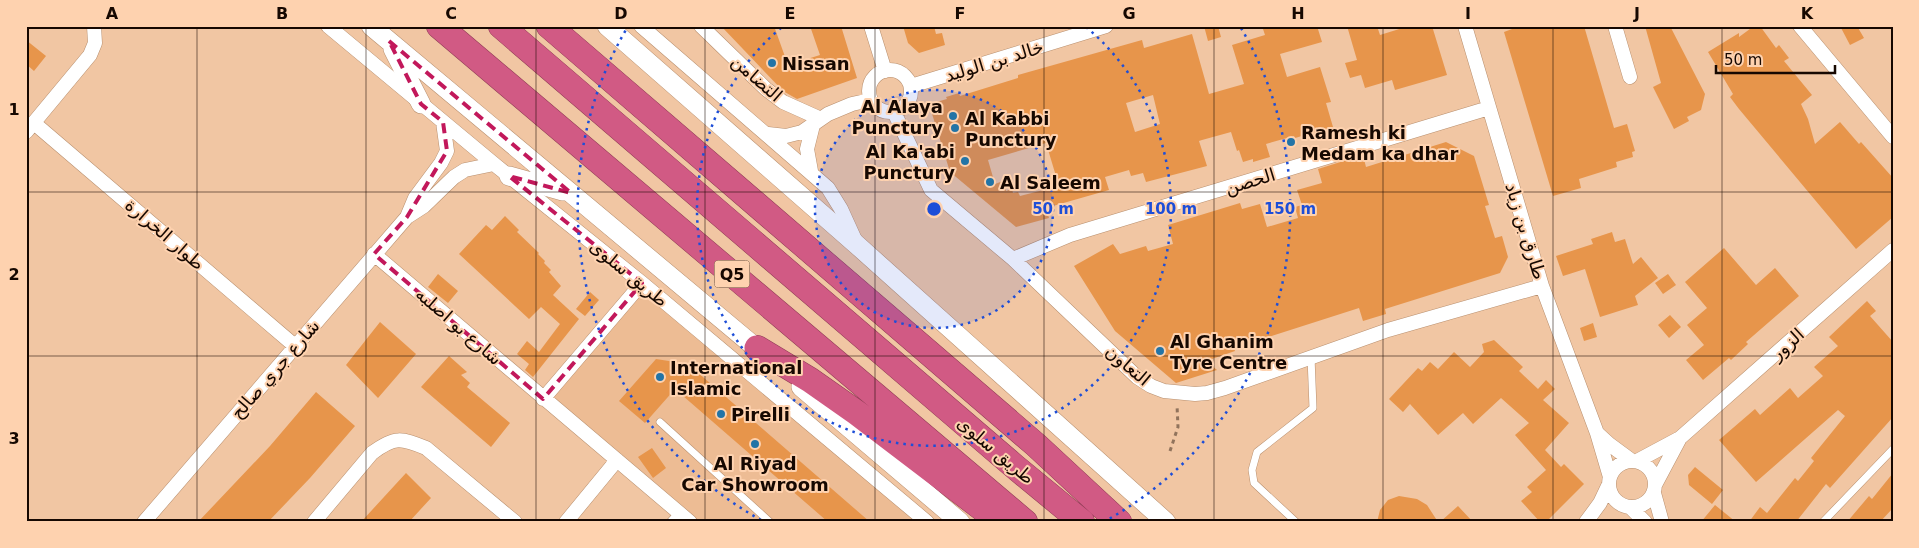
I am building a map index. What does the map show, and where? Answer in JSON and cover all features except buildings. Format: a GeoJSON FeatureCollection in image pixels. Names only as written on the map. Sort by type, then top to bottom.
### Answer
{"type":"FeatureCollection","features":[{"type":"Feature","properties":{"kind":"highway","name":"طريق سلوى"},"geometry":{"type":"LineString","coordinates":[[439,26],[1025,522]]}},
{"type":"Feature","properties":{"kind":"highway","name":"طريق سلوى"},"geometry":{"type":"LineString","coordinates":[[501,26],[1014,466],[1082,522]]}},
{"type":"Feature","properties":{"kind":"highway"},"geometry":{"type":"LineString","coordinates":[[549,26],[1036,445],[1118,522]]}},
{"type":"Feature","properties":{"kind":"highway"},"geometry":{"type":"LineString","coordinates":[[757,348],[810,380],[857,413],[1000,522]]}},
{"type":"Feature","properties":{"kind":"main road","name":"طريق سلوى"},"geometry":{"type":"LineString","coordinates":[[371,26],[757,348],[960,522]]}},
{"type":"Feature","properties":{"kind":"main road"},"geometry":{"type":"LineString","coordinates":[[607,26],[857,245],[1166,522]]}},
{"type":"Feature","properties":{"kind":"main road"},"geometry":{"type":"LineString","coordinates":[[389,41],[421,104]]}},
{"type":"Feature","properties":{"kind":"main road"},"geometry":{"type":"LineString","coordinates":[[509,176],[571,193]]}},
{"type":"Feature","properties":{"kind":"street"},"geometry":{"type":"LineString","coordinates":[[30,127],[90,55],[95,43],[94,26]]}},
{"type":"Feature","properties":{"kind":"street","name":"طريق سلوى"},"geometry":{"type":"LineString","coordinates":[[328,26],[494,164],[642,283],[927,522]]}},
{"type":"Feature","properties":{"kind":"street"},"geometry":{"type":"LineString","coordinates":[[641,26],[811,171],[828,188],[835,197],[857,245]]}},
{"type":"Feature","properties":{"kind":"street","name":"التضامن"},"geometry":{"type":"LineString","coordinates":[[701,26],[778,98],[817,122]]}},
{"type":"Feature","properties":{"kind":"street"},"geometry":{"type":"LineString","coordinates":[[871,26],[885,71]]}},
{"type":"Feature","properties":{"kind":"street","name":"خالد بن الوليد"},"geometry":{"type":"LineString","coordinates":[[911,86],[1106,26]]}},
{"type":"Feature","properties":{"kind":"street","name":"طارق بن زياد"},"geometry":{"type":"LineString","coordinates":[[1466,26],[1542,286],[1597,433],[1610,480]]}},
{"type":"Feature","properties":{"kind":"street"},"geometry":{"type":"LineString","coordinates":[[1615,26],[1630,77]]}},
{"type":"Feature","properties":{"kind":"street"},"geometry":{"type":"LineString","coordinates":[[1800,26],[1893,137]]}},
{"type":"Feature","properties":{"kind":"street"},"geometry":{"type":"LineString","coordinates":[[885,71],[896,71],[903,74],[911,86],[908,103],[900,110],[894,112],[882,111],[870,100],[871,82],[875,76],[885,71]]}},
{"type":"Feature","properties":{"kind":"street"},"geometry":{"type":"LineString","coordinates":[[767,134],[786,136],[802,132],[839,109],[870,100]]}},
{"type":"Feature","properties":{"kind":"street","name":"الحصن"},"geometry":{"type":"LineString","coordinates":[[1013,259],[1070,235],[1489,108]]}},
{"type":"Feature","properties":{"kind":"street","name":"التعاون"},"geometry":{"type":"LineString","coordinates":[[894,112],[931,190],[1013,259],[1137,377],[1151,386],[1164,391],[1195,394],[1224,388],[1388,330],[1542,286]]}},
{"type":"Feature","properties":{"kind":"street","name":"شارع جري صالح"},"geometry":{"type":"LineString","coordinates":[[407,217],[415,198],[441,163],[446,151],[443,122]]}},
{"type":"Feature","properties":{"kind":"street"},"geometry":{"type":"LineString","coordinates":[[811,171],[807,149],[817,122]]}},
{"type":"Feature","properties":{"kind":"street","name":"طوار الخرارة"},"geometry":{"type":"LineString","coordinates":[[30,127],[295,346]]}},
{"type":"Feature","properties":{"kind":"street","name":"شارع جري صالح"},"geometry":{"type":"LineString","coordinates":[[144,522],[407,217],[424,206],[454,177],[465,170],[494,164]]}},
{"type":"Feature","properties":{"kind":"street","name":"الزور"},"geometry":{"type":"LineString","coordinates":[[1635,461],[1680,438],[1893,250]]}},
{"type":"Feature","properties":{"kind":"street","name":"شارع بو اصلبه"},"geometry":{"type":"LineString","coordinates":[[374,254],[617,460],[674,517],[690,522]]}},
{"type":"Feature","properties":{"kind":"street"},"geometry":{"type":"LineString","coordinates":[[543,399],[642,283]]}},
{"type":"Feature","properties":{"kind":"street","name":"طارق بن زياد"},"geometry":{"type":"LineString","coordinates":[[1597,433],[1609,444],[1635,461]]}},
{"type":"Feature","properties":{"kind":"street","name":"الزور"},"geometry":{"type":"LineString","coordinates":[[1655,489],[1680,438]]}},
{"type":"Feature","properties":{"kind":"street"},"geometry":{"type":"LineString","coordinates":[[314,522],[372,453],[384,444],[398,439],[426,448],[516,522]]}},
{"type":"Feature","properties":{"kind":"street"},"geometry":{"type":"LineString","coordinates":[[566,522],[617,460]]}},
{"type":"Feature","properties":{"kind":"street"},"geometry":{"type":"LineString","coordinates":[[1587,520],[1600,503],[1617,466],[1624,462],[1635,461],[1645,464],[1654,477],[1662,522]]}},
{"type":"Feature","properties":{"kind":"street"},"geometry":{"type":"LineString","coordinates":[[1610,480],[1614,498],[1645,522]]}},
{"type":"Feature","properties":{"kind":"street"},"geometry":{"type":"LineString","coordinates":[[1587,520],[1604,512],[1642,506],[1649,500],[1655,489]]}},
{"type":"Feature","properties":{"kind":"lane"},"geometry":{"type":"LineString","coordinates":[[1296,522],[1254,483],[1252,470],[1257,452],[1313,408],[1311,357]]}},
{"type":"Feature","properties":{"kind":"lane"},"geometry":{"type":"LineString","coordinates":[[660,422],[770,522]]}},
{"type":"Feature","properties":{"kind":"lane"},"geometry":{"type":"LineString","coordinates":[[1823,522],[1893,449]]}},
{"type":"Feature","properties":{"kind":"path"},"geometry":{"type":"LineString","coordinates":[[1170,451],[1178,427],[1177,393]]}},
{"type":"Feature","properties":{"kind":"highlighted area"},"geometry":{"type":"Polygon","coordinates":[[[389,41],[571,193],[509,176],[642,283],[543,399],[374,254],[407,217],[447,151],[443,122],[421,104],[389,41]]]}},
{"type":"Feature","properties":{"kind":"shaded area"},"geometry":{"type":"Polygon","coordinates":[[[643,290],[920,522],[698,522],[549,398],[643,290]]]}},
{"type":"Feature","properties":{"kind":"place","name":"Nissan"},"geometry":{"type":"Point","coordinates":[772,63]}},
{"type":"Feature","properties":{"kind":"place","name":"Al Alaya Punctury"},"geometry":{"type":"Point","coordinates":[953,116]}},
{"type":"Feature","properties":{"kind":"place","name":"Al Kabbi Punctury"},"geometry":{"type":"Point","coordinates":[955,128]}},
{"type":"Feature","properties":{"kind":"place","name":"Ramesh ki Medam ka dhar"},"geometry":{"type":"Point","coordinates":[1291,142]}},
{"type":"Feature","properties":{"kind":"place","name":"Al Ka'abi Punctury"},"geometry":{"type":"Point","coordinates":[965,161]}},
{"type":"Feature","properties":{"kind":"place","name":"Al Saleem"},"geometry":{"type":"Point","coordinates":[990,182]}},
{"type":"Feature","properties":{"kind":"place","name":"Al Ghanim Tyre Centre"},"geometry":{"type":"Point","coordinates":[1160,351]}},
{"type":"Feature","properties":{"kind":"place","name":"International Islamic"},"geometry":{"type":"Point","coordinates":[660,377]}},
{"type":"Feature","properties":{"kind":"place","name":"Pirelli"},"geometry":{"type":"Point","coordinates":[721,414]}},
{"type":"Feature","properties":{"kind":"place","name":"Al Riyad Car Showroom"},"geometry":{"type":"Point","coordinates":[755,444]}}]}
